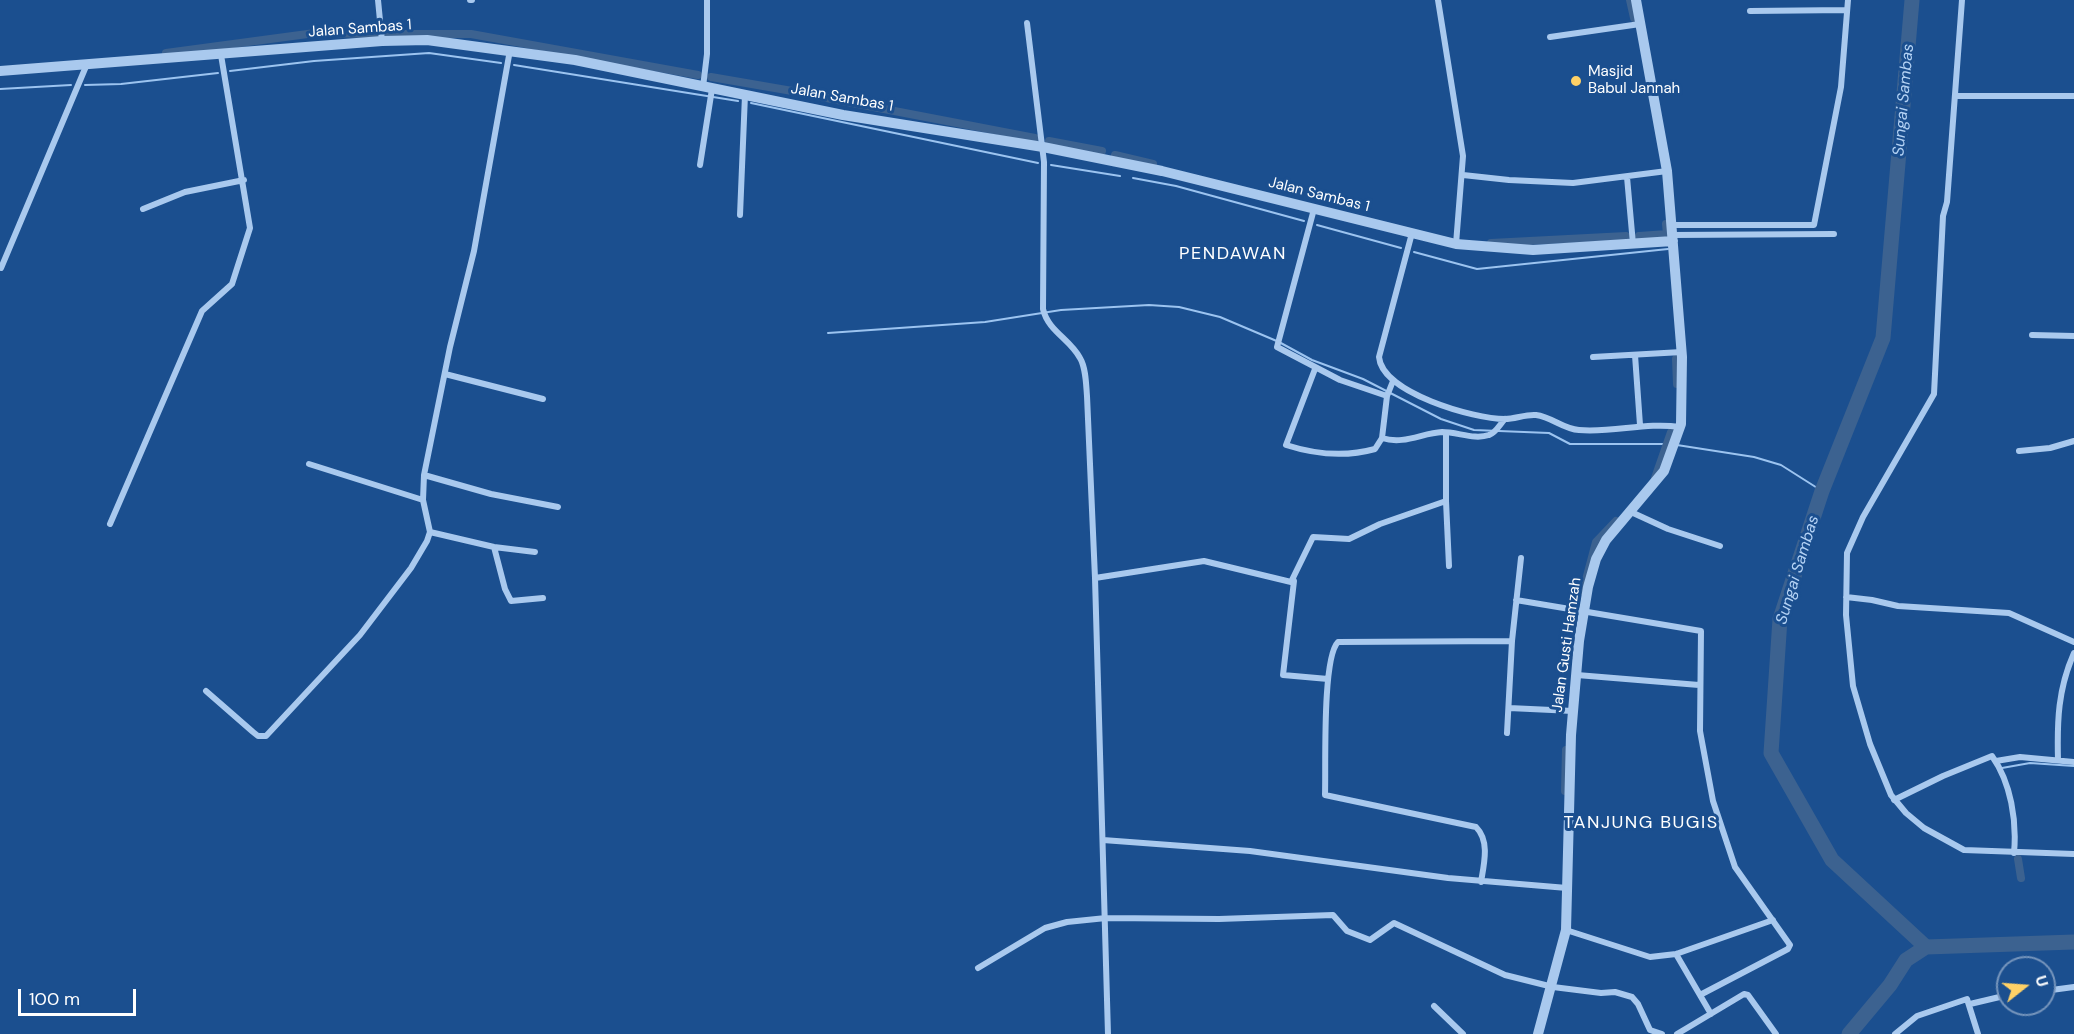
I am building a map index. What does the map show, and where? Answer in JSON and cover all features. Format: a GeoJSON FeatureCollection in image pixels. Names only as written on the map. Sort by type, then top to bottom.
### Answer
{"type":"FeatureCollection","features":[{"type":"Feature","properties":{"kind":"street"},"geometry":{"type":"LineString","coordinates":[[378,0],[382,41]]}},
{"type":"Feature","properties":{"kind":"street"},"geometry":{"type":"LineString","coordinates":[[700,165],[708,113],[707,0]]}},
{"type":"Feature","properties":{"kind":"street"},"geometry":{"type":"LineString","coordinates":[[1438,0],[1459,125],[1463,175],[1456,244]]}},
{"type":"Feature","properties":{"kind":"street","name":"Jalan Gusti Hamzah"},"geometry":{"type":"LineString","coordinates":[[1538,1034],[1553,987],[1566,930],[1573,711],[1583,613],[1596,559],[1606,540],[1659,478],[1672,455],[1679,430],[1683,398],[1682,352],[1667,171],[1636,0]]}},
{"type":"Feature","properties":{"kind":"street"},"geometry":{"type":"LineString","coordinates":[[1672,234],[1814,225],[1841,87],[1848,0]]}},
{"type":"Feature","properties":{"kind":"street"},"geometry":{"type":"LineString","coordinates":[[1962,0],[1947,202],[1943,216],[1934,394],[1868,508],[1847,551],[1847,638],[1854,691],[1870,744],[1894,800],[1924,828],[1956,847],[1972,851],[2074,854]]}},
{"type":"Feature","properties":{"kind":"street"},"geometry":{"type":"LineString","coordinates":[[1750,10],[1847,10]]}},
{"type":"Feature","properties":{"kind":"street"},"geometry":{"type":"LineString","coordinates":[[1027,23],[1043,147],[1043,312],[1079,356],[1085,372],[1095,579],[1108,1034]]}},
{"type":"Feature","properties":{"kind":"street"},"geometry":{"type":"LineString","coordinates":[[1550,37],[1640,24]]}},
{"type":"Feature","properties":{"kind":"street","name":"Jalan Sambas 1"},"geometry":{"type":"LineString","coordinates":[[0,71],[382,41],[427,40],[575,60],[843,115],[1043,147],[1162,171],[1456,244],[1533,250],[1633,244],[1672,234]]}},
{"type":"Feature","properties":{"kind":"street"},"geometry":{"type":"LineString","coordinates":[[206,692],[258,736],[266,736],[360,635],[411,568],[430,532],[423,500],[424,475],[444,374],[474,251],[510,50]]}},
{"type":"Feature","properties":{"kind":"street"},"geometry":{"type":"LineString","coordinates":[[110,524],[202,311],[229,288],[236,275],[250,228],[221,55]]}},
{"type":"Feature","properties":{"kind":"street"},"geometry":{"type":"LineString","coordinates":[[1,267],[87,64]]}},
{"type":"Feature","properties":{"kind":"street"},"geometry":{"type":"LineString","coordinates":[[740,215],[745,95]]}},
{"type":"Feature","properties":{"kind":"street"},"geometry":{"type":"LineString","coordinates":[[1956,96],[2074,96]]}},
{"type":"Feature","properties":{"kind":"street"},"geometry":{"type":"LineString","coordinates":[[1463,175],[1573,183],[1667,171]]}},
{"type":"Feature","properties":{"kind":"street"},"geometry":{"type":"LineString","coordinates":[[1627,177],[1633,244]]}},
{"type":"Feature","properties":{"kind":"street"},"geometry":{"type":"LineString","coordinates":[[143,209],[185,192],[243,180]]}},
{"type":"Feature","properties":{"kind":"street"},"geometry":{"type":"LineString","coordinates":[[1314,209],[1277,347],[1315,369],[1388,394]]}},
{"type":"Feature","properties":{"kind":"street"},"geometry":{"type":"LineString","coordinates":[[1412,233],[1379,357],[1383,369],[1393,382],[1442,405],[1503,421],[1534,415],[1563,427],[1580,430],[1640,425],[1679,430]]}},
{"type":"Feature","properties":{"kind":"street"},"geometry":{"type":"LineString","coordinates":[[1672,234],[1834,234]]}},
{"type":"Feature","properties":{"kind":"street"},"geometry":{"type":"LineString","coordinates":[[2031,335],[2074,336]]}},
{"type":"Feature","properties":{"kind":"street"},"geometry":{"type":"LineString","coordinates":[[1593,357],[1682,352]]}},
{"type":"Feature","properties":{"kind":"street"},"geometry":{"type":"LineString","coordinates":[[1635,355],[1640,425]]}},
{"type":"Feature","properties":{"kind":"street"},"geometry":{"type":"LineString","coordinates":[[1315,369],[1286,445],[1313,452],[1347,453],[1375,449],[1383,438],[1388,394],[1393,382]]}},
{"type":"Feature","properties":{"kind":"street"},"geometry":{"type":"LineString","coordinates":[[444,374],[543,399]]}},
{"type":"Feature","properties":{"kind":"street"},"geometry":{"type":"LineString","coordinates":[[1383,438],[1396,441],[1446,432],[1482,437],[1494,433],[1503,421]]}},
{"type":"Feature","properties":{"kind":"street"},"geometry":{"type":"LineString","coordinates":[[1446,432],[1449,566]]}},
{"type":"Feature","properties":{"kind":"street"},"geometry":{"type":"LineString","coordinates":[[2019,451],[2050,448],[2074,441]]}},
{"type":"Feature","properties":{"kind":"street"},"geometry":{"type":"LineString","coordinates":[[309,464],[423,500]]}},
{"type":"Feature","properties":{"kind":"street"},"geometry":{"type":"LineString","coordinates":[[424,475],[491,494],[558,507]]}},
{"type":"Feature","properties":{"kind":"street"},"geometry":{"type":"LineString","coordinates":[[1328,679],[1282,675],[1294,581],[1313,537],[1349,539],[1380,524],[1446,501]]}},
{"type":"Feature","properties":{"kind":"street"},"geometry":{"type":"LineString","coordinates":[[1631,512],[1668,529],[1720,546]]}},
{"type":"Feature","properties":{"kind":"street"},"geometry":{"type":"LineString","coordinates":[[430,532],[494,547],[535,552]]}},
{"type":"Feature","properties":{"kind":"street"},"geometry":{"type":"LineString","coordinates":[[494,547],[505,589],[511,601],[543,598]]}},
{"type":"Feature","properties":{"kind":"street"},"geometry":{"type":"LineString","coordinates":[[1507,733],[1512,641],[1521,558]]}},
{"type":"Feature","properties":{"kind":"street"},"geometry":{"type":"LineString","coordinates":[[1095,579],[1204,561],[1294,581]]}},
{"type":"Feature","properties":{"kind":"street"},"geometry":{"type":"LineString","coordinates":[[1846,597],[1898,606],[2009,613],[2074,642]]}},
{"type":"Feature","properties":{"kind":"street"},"geometry":{"type":"LineString","coordinates":[[1516,600],[1583,613],[1700,630],[1702,634],[1699,685],[1703,751],[1713,801],[1728,849],[1745,882],[1789,942],[1788,949],[1700,995]]}},
{"type":"Feature","properties":{"kind":"street"},"geometry":{"type":"LineString","coordinates":[[1481,882],[1484,848],[1482,836],[1476,827],[1325,795],[1328,679],[1333,651],[1338,642],[1512,641]]}},
{"type":"Feature","properties":{"kind":"street"},"geometry":{"type":"LineString","coordinates":[[2058,760],[2059,700],[2062,684],[2074,653]]}},
{"type":"Feature","properties":{"kind":"street"},"geometry":{"type":"LineString","coordinates":[[1576,675],[1699,685]]}},
{"type":"Feature","properties":{"kind":"street"},"geometry":{"type":"LineString","coordinates":[[1509,708],[1573,711]]}},
{"type":"Feature","properties":{"kind":"street"},"geometry":{"type":"LineString","coordinates":[[1894,800],[1992,756],[2006,782],[2015,823],[2014,853]]}},
{"type":"Feature","properties":{"kind":"street"},"geometry":{"type":"LineString","coordinates":[[1996,761],[2020,757],[2074,762]]}},
{"type":"Feature","properties":{"kind":"street"},"geometry":{"type":"LineString","coordinates":[[1103,840],[1250,851],[1481,882],[1568,888]]}},
{"type":"Feature","properties":{"kind":"street"},"geometry":{"type":"LineString","coordinates":[[978,968],[1045,928],[1067,922],[1106,918],[1230,919],[1333,915],[1347,931],[1370,940],[1394,923],[1494,971],[1553,987],[1601,993],[1615,992],[1632,998],[1638,1004],[1650,1030],[1662,1034]]}},
{"type":"Feature","properties":{"kind":"street"},"geometry":{"type":"LineString","coordinates":[[1566,930],[1650,957],[1676,954],[1773,920]]}},
{"type":"Feature","properties":{"kind":"street"},"geometry":{"type":"LineString","coordinates":[[1676,954],[1711,1014]]}},
{"type":"Feature","properties":{"kind":"street"},"geometry":{"type":"LineString","coordinates":[[2056,989],[2074,987]]}},
{"type":"Feature","properties":{"kind":"street"},"geometry":{"type":"LineString","coordinates":[[1677,1034],[1746,994],[1776,1034]]}},
{"type":"Feature","properties":{"kind":"street"},"geometry":{"type":"LineString","coordinates":[[1970,1004],[1996,998]]}},
{"type":"Feature","properties":{"kind":"street"},"geometry":{"type":"LineString","coordinates":[[1895,1034],[1917,1016],[1967,999],[1978,1034]]}},
{"type":"Feature","properties":{"kind":"street"},"geometry":{"type":"LineString","coordinates":[[1434,1006],[1463,1034]]}},
{"type":"Feature","properties":{"kind":"waterway"},"geometry":{"type":"LineString","coordinates":[[1630,0],[1634,18]]}},
{"type":"Feature","properties":{"kind":"waterway","name":"Sungai Sambas"},"geometry":{"type":"LineString","coordinates":[[1912,0],[1883,338],[1822,491],[1780,619],[1771,753],[1832,860],[1926,947],[2074,942]]}},
{"type":"Feature","properties":{"kind":"waterway"},"geometry":{"type":"LineString","coordinates":[[166,53],[315,33],[375,34]]}},
{"type":"Feature","properties":{"kind":"waterway"},"geometry":{"type":"LineString","coordinates":[[388,34],[471,34],[698,75]]}},
{"type":"Feature","properties":{"kind":"waterway"},"geometry":{"type":"LineString","coordinates":[[230,71],[314,61],[429,53],[501,63]]}},
{"type":"Feature","properties":{"kind":"waterway"},"geometry":{"type":"LineString","coordinates":[[514,65],[738,101]]}},
{"type":"Feature","properties":{"kind":"waterway"},"geometry":{"type":"LineString","coordinates":[[85,85],[121,84],[218,73]]}},
{"type":"Feature","properties":{"kind":"waterway"},"geometry":{"type":"LineString","coordinates":[[711,77],[798,92]]}},
{"type":"Feature","properties":{"kind":"waterway"},"geometry":{"type":"LineString","coordinates":[[0,89],[71,85]]}},
{"type":"Feature","properties":{"kind":"waterway"},"geometry":{"type":"LineString","coordinates":[[811,95],[1035,138]]}},
{"type":"Feature","properties":{"kind":"waterway"},"geometry":{"type":"LineString","coordinates":[[751,103],[1038,163]]}},
{"type":"Feature","properties":{"kind":"waterway"},"geometry":{"type":"LineString","coordinates":[[1049,141],[1102,151]]}},
{"type":"Feature","properties":{"kind":"waterway"},"geometry":{"type":"LineString","coordinates":[[1115,155],[1153,164]]}},
{"type":"Feature","properties":{"kind":"waterway"},"geometry":{"type":"LineString","coordinates":[[1051,165],[1120,176]]}},
{"type":"Feature","properties":{"kind":"waterway"},"geometry":{"type":"LineString","coordinates":[[1133,178],[1176,186],[1304,221]]}},
{"type":"Feature","properties":{"kind":"waterway"},"geometry":{"type":"LineString","coordinates":[[1639,236],[1667,234],[1666,224]]}},
{"type":"Feature","properties":{"kind":"waterway"},"geometry":{"type":"LineString","coordinates":[[1317,225],[1401,248]]}},
{"type":"Feature","properties":{"kind":"waterway"},"geometry":{"type":"LineString","coordinates":[[1491,243],[1626,236]]}},
{"type":"Feature","properties":{"kind":"waterway"},"geometry":{"type":"LineString","coordinates":[[1414,252],[1477,269],[1668,249]]}},
{"type":"Feature","properties":{"kind":"waterway"},"geometry":{"type":"LineString","coordinates":[[828,333],[985,322],[1061,310],[1149,305],[1179,307],[1220,317],[1279,342],[1312,360],[1363,379],[1441,419],[1474,430],[1549,433],[1570,444],[1671,444]]}},
{"type":"Feature","properties":{"kind":"waterway"},"geometry":{"type":"LineString","coordinates":[[1676,359],[1677,384]]}},
{"type":"Feature","properties":{"kind":"waterway"},"geometry":{"type":"LineString","coordinates":[[1655,478],[1671,432]]}},
{"type":"Feature","properties":{"kind":"waterway"},"geometry":{"type":"LineString","coordinates":[[1677,445],[1754,457],[1781,465],[1822,491]]}},
{"type":"Feature","properties":{"kind":"waterway"},"geometry":{"type":"LineString","coordinates":[[1583,591],[1596,542],[1616,521]]}},
{"type":"Feature","properties":{"kind":"waterway"},"geometry":{"type":"LineString","coordinates":[[1565,791],[1566,750]]}},
{"type":"Feature","properties":{"kind":"waterway"},"geometry":{"type":"LineString","coordinates":[[2002,768],[2030,763],[2074,766]]}},
{"type":"Feature","properties":{"kind":"waterway"},"geometry":{"type":"LineString","coordinates":[[2018,859],[2021,878]]}},
{"type":"Feature","properties":{"kind":"waterway"},"geometry":{"type":"LineString","coordinates":[[1849,1034],[1890,985],[1906,960],[1926,947]]}},
{"type":"Feature","properties":{"kind":"place","name":"Masjid Babul Jannah"},"geometry":{"type":"Point","coordinates":[1576,81]}},
{"type":"Feature","properties":{"kind":"district","name":"PENDAWAN"},"geometry":{"type":"Point","coordinates":[1233,254]}},
{"type":"Feature","properties":{"kind":"district","name":"TANJUNG BUGIS"},"geometry":{"type":"Point","coordinates":[1641,823]}}]}
